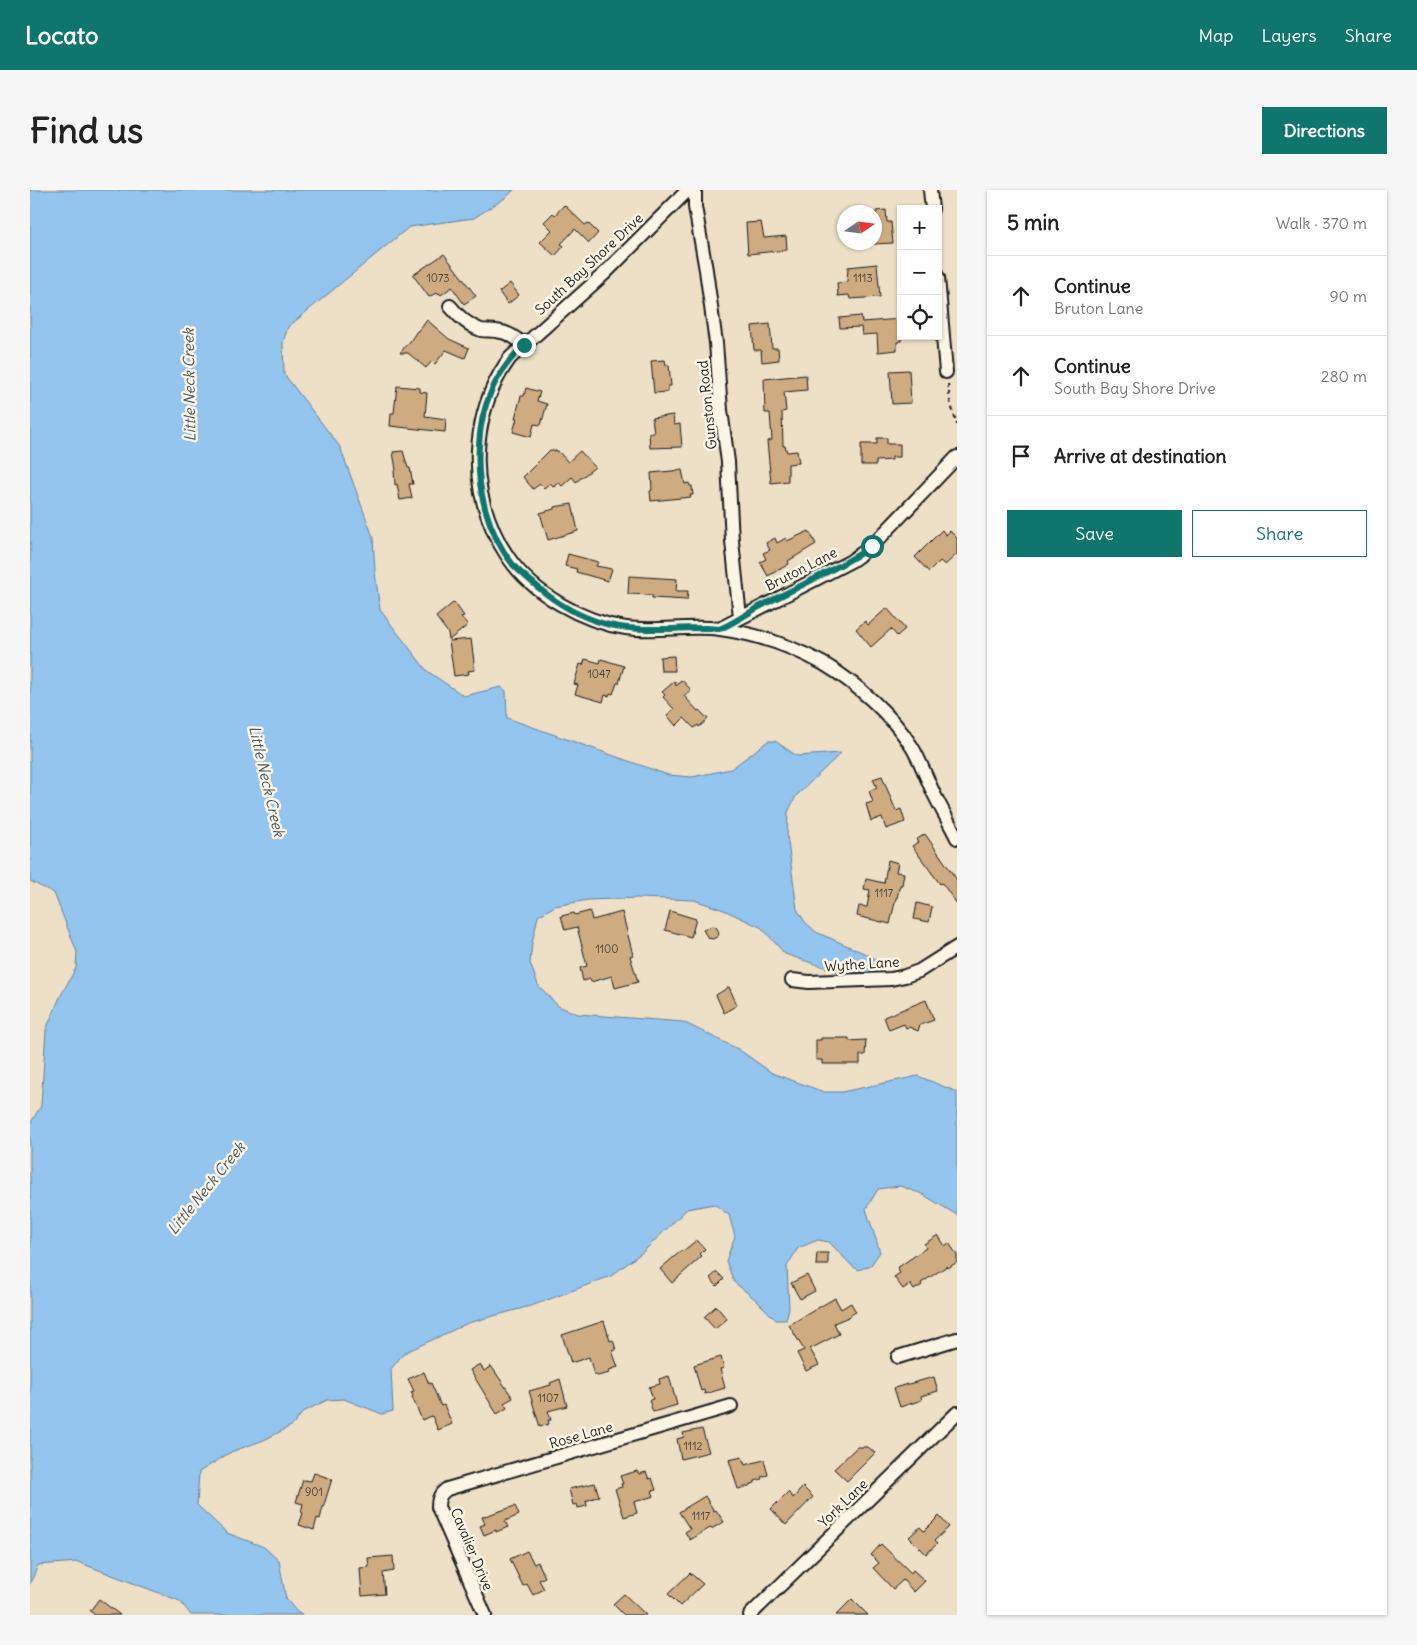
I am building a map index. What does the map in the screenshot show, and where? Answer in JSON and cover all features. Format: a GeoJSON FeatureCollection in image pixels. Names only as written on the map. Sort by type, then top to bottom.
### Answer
{"type":"FeatureCollection","features":[{"type":"Feature","properties":{"kind":"street","name":"South Bay Shore Drive"},"geometry":{"type":"LineString","coordinates":[[688,190],[604,274],[510,358],[494,383],[484,411],[479,437],[478,462],[479,483],[491,524],[508,558],[525,576],[547,595],[584,617],[603,624],[627,628],[719,629],[745,633],[779,643],[837,673],[893,721],[918,757],[934,796],[957,838]]}},
{"type":"Feature","properties":{"kind":"street","name":"Gunston Road"},"geometry":{"type":"LineString","coordinates":[[695,190],[695,207],[716,343],[721,410],[728,462],[732,542],[740,617]]}},
{"type":"Feature","properties":{"kind":"street"},"geometry":{"type":"LineString","coordinates":[[930,190],[932,205]]}},
{"type":"Feature","properties":{"kind":"street"},"geometry":{"type":"LineString","coordinates":[[940,295],[946,372]]}},
{"type":"Feature","properties":{"kind":"street"},"geometry":{"type":"LineString","coordinates":[[450,306],[458,316],[474,327],[481,330],[507,333],[514,336],[524,345]]}},
{"type":"Feature","properties":{"kind":"street","name":"Bruton Lane"},"geometry":{"type":"LineString","coordinates":[[719,629],[851,561],[872,546],[957,457]]}},
{"type":"Feature","properties":{"kind":"street","name":"Wythe Lane"},"geometry":{"type":"LineString","coordinates":[[792,980],[809,982],[891,979],[919,971],[957,947]]}},
{"type":"Feature","properties":{"kind":"street"},"geometry":{"type":"LineString","coordinates":[[898,1357],[957,1339]]}},
{"type":"Feature","properties":{"kind":"street","name":"Rose Lane"},"geometry":{"type":"LineString","coordinates":[[440,1495],[447,1490],[731,1406]]}},
{"type":"Feature","properties":{"kind":"street","name":"York Lane"},"geometry":{"type":"LineString","coordinates":[[750,1615],[957,1413]]}},
{"type":"Feature","properties":{"kind":"street","name":"Cavalier Drive"},"geometry":{"type":"LineString","coordinates":[[440,1495],[438,1507],[485,1615]]}},
{"type":"Feature","properties":{"kind":"path"},"geometry":{"type":"LineString","coordinates":[[946,372],[950,402],[957,425]]}},
{"type":"Feature","properties":{"kind":"water","name":"Little Neck Creek"},"geometry":{"type":"Polygon","coordinates":[[[30,190],[514,190],[474,218],[409,227],[288,327],[283,342],[284,374],[340,447],[373,537],[380,610],[427,671],[464,696],[501,687],[506,691],[507,718],[668,775],[692,777],[731,769],[768,741],[775,741],[797,756],[841,753],[796,796],[788,812],[787,835],[797,909],[805,922],[816,932],[873,957],[882,968],[877,975],[853,977],[785,954],[762,928],[724,910],[694,900],[638,898],[588,900],[555,906],[538,916],[530,963],[538,985],[558,1006],[578,1014],[683,1022],[738,1049],[772,1073],[824,1092],[842,1092],[918,1076],[957,1092],[957,1215],[922,1194],[900,1186],[878,1189],[866,1209],[880,1252],[871,1265],[859,1270],[852,1266],[829,1242],[818,1240],[798,1248],[787,1266],[789,1308],[786,1320],[776,1320],[734,1282],[726,1261],[735,1236],[729,1215],[714,1204],[687,1209],[644,1251],[611,1276],[534,1305],[468,1323],[404,1353],[391,1369],[393,1411],[382,1414],[344,1399],[327,1400],[303,1412],[293,1425],[264,1440],[231,1452],[199,1472],[197,1505],[227,1533],[264,1547],[279,1561],[286,1599],[302,1615],[191,1615],[180,1601],[78,1562],[38,1565],[30,1584],[30,1124],[41,1106],[46,1030],[60,997],[76,968],[77,952],[54,893],[30,881],[30,190]]]}},
{"type":"Feature","properties":{"kind":"building"},"geometry":{"type":"Polygon","coordinates":[[[564,205],[585,225],[588,223],[598,233],[589,243],[575,229],[561,244],[564,246],[555,256],[540,242],[552,230],[544,222],[553,213],[555,215],[564,205]]]}},
{"type":"Feature","properties":{"kind":"building"},"geometry":{"type":"Polygon","coordinates":[[[882,210],[886,210],[887,222],[891,222],[893,243],[882,244],[882,210]]]}},
{"type":"Feature","properties":{"kind":"building"},"geometry":{"type":"Polygon","coordinates":[[[761,222],[764,238],[786,236],[787,250],[748,254],[746,223],[761,222]]]}},
{"type":"Feature","properties":{"kind":"building"},"geometry":{"type":"Polygon","coordinates":[[[444,254],[476,296],[464,304],[452,287],[441,295],[436,293],[429,297],[413,275],[444,254]]]}},
{"type":"Feature","properties":{"kind":"building"},"geometry":{"type":"Polygon","coordinates":[[[877,264],[880,297],[850,299],[849,295],[838,296],[837,283],[847,282],[848,267],[877,264]]]}},
{"type":"Feature","properties":{"kind":"building"},"geometry":{"type":"Polygon","coordinates":[[[510,283],[519,295],[508,304],[499,292],[510,283]]]}},
{"type":"Feature","properties":{"kind":"building"},"geometry":{"type":"Polygon","coordinates":[[[861,316],[862,322],[897,319],[897,340],[901,341],[897,342],[897,350],[878,352],[877,334],[862,335],[861,327],[840,328],[839,318],[861,316]]]}},
{"type":"Feature","properties":{"kind":"building"},"geometry":{"type":"Polygon","coordinates":[[[427,320],[449,339],[469,348],[465,358],[446,350],[435,364],[432,361],[426,368],[408,353],[400,353],[427,320]]]}},
{"type":"Feature","properties":{"kind":"building"},"geometry":{"type":"Polygon","coordinates":[[[770,324],[772,348],[778,348],[779,360],[762,362],[761,350],[754,350],[752,326],[770,324]]]}},
{"type":"Feature","properties":{"kind":"building"},"geometry":{"type":"Polygon","coordinates":[[[665,360],[666,365],[669,365],[671,386],[668,386],[668,392],[654,393],[651,361],[665,360]]]}},
{"type":"Feature","properties":{"kind":"building"},"geometry":{"type":"Polygon","coordinates":[[[909,370],[911,403],[892,404],[890,371],[909,370]]]}},
{"type":"Feature","properties":{"kind":"building"},"geometry":{"type":"Polygon","coordinates":[[[806,375],[807,390],[784,392],[786,411],[782,412],[783,446],[785,446],[787,452],[797,451],[799,463],[788,464],[788,481],[771,483],[767,441],[772,440],[770,413],[765,413],[764,379],[806,375]]]}},
{"type":"Feature","properties":{"kind":"building"},"geometry":{"type":"Polygon","coordinates":[[[397,386],[420,388],[420,392],[427,393],[425,416],[446,419],[445,432],[390,426],[391,413],[394,413],[397,386]]]}},
{"type":"Feature","properties":{"kind":"building"},"geometry":{"type":"Polygon","coordinates":[[[526,388],[540,392],[537,401],[547,404],[541,425],[534,424],[531,437],[513,432],[521,396],[524,396],[526,388]]]}},
{"type":"Feature","properties":{"kind":"building"},"geometry":{"type":"Polygon","coordinates":[[[673,415],[674,425],[680,424],[682,447],[650,448],[649,433],[654,433],[652,418],[673,415]]]}},
{"type":"Feature","properties":{"kind":"building"},"geometry":{"type":"Polygon","coordinates":[[[877,438],[887,438],[887,444],[900,444],[900,457],[892,457],[892,460],[876,461],[876,465],[861,465],[861,444],[877,444],[877,438]]]}},
{"type":"Feature","properties":{"kind":"building"},"geometry":{"type":"Polygon","coordinates":[[[550,450],[558,451],[568,462],[580,451],[595,467],[576,482],[572,477],[562,486],[558,482],[554,487],[550,483],[544,488],[540,484],[533,489],[523,477],[550,450]]]}},
{"type":"Feature","properties":{"kind":"building"},"geometry":{"type":"Polygon","coordinates":[[[403,451],[408,468],[410,468],[413,484],[409,484],[412,498],[400,500],[397,484],[395,485],[394,471],[396,470],[393,452],[403,451]]]}},
{"type":"Feature","properties":{"kind":"building"},"geometry":{"type":"Polygon","coordinates":[[[682,470],[685,484],[689,483],[692,486],[693,495],[690,495],[691,497],[651,501],[651,473],[682,470]]]}},
{"type":"Feature","properties":{"kind":"building"},"geometry":{"type":"Polygon","coordinates":[[[572,504],[578,531],[548,540],[540,513],[554,509],[554,507],[572,504]]]}},
{"type":"Feature","properties":{"kind":"building"},"geometry":{"type":"Polygon","coordinates":[[[942,530],[946,535],[950,531],[957,538],[957,554],[945,565],[940,561],[929,572],[915,557],[942,530]]]}},
{"type":"Feature","properties":{"kind":"building"},"geometry":{"type":"Polygon","coordinates":[[[809,531],[816,544],[788,561],[789,564],[768,576],[760,562],[766,559],[763,553],[770,550],[766,543],[775,538],[777,543],[786,538],[787,541],[809,531]]]}},
{"type":"Feature","properties":{"kind":"building"},"geometry":{"type":"Polygon","coordinates":[[[568,554],[598,562],[596,566],[612,569],[608,581],[576,572],[577,569],[565,566],[568,554]]]}},
{"type":"Feature","properties":{"kind":"building"},"geometry":{"type":"Polygon","coordinates":[[[629,576],[677,579],[676,591],[688,591],[687,600],[652,598],[652,595],[628,594],[629,576]]]}},
{"type":"Feature","properties":{"kind":"building"},"geometry":{"type":"Polygon","coordinates":[[[454,602],[464,616],[461,617],[468,625],[449,640],[448,633],[436,617],[454,602]]]}},
{"type":"Feature","properties":{"kind":"building"},"geometry":{"type":"Polygon","coordinates":[[[887,608],[905,629],[897,636],[891,629],[871,647],[856,629],[865,621],[868,625],[887,608]]]}},
{"type":"Feature","properties":{"kind":"building"},"geometry":{"type":"Polygon","coordinates":[[[471,639],[475,670],[468,671],[469,674],[454,676],[449,641],[471,639]]]}},
{"type":"Feature","properties":{"kind":"building"},"geometry":{"type":"Polygon","coordinates":[[[674,656],[675,671],[661,671],[660,657],[674,656]]]}},
{"type":"Feature","properties":{"kind":"building"},"geometry":{"type":"Polygon","coordinates":[[[585,659],[600,663],[601,659],[624,666],[619,683],[617,683],[613,694],[605,695],[603,702],[575,694],[578,685],[574,684],[580,664],[583,665],[585,659]]]}},
{"type":"Feature","properties":{"kind":"building"},"geometry":{"type":"Polygon","coordinates":[[[682,680],[691,690],[684,696],[708,719],[699,727],[698,725],[694,728],[684,718],[676,726],[667,715],[674,709],[663,697],[665,695],[662,692],[675,681],[676,686],[682,680]]]}},
{"type":"Feature","properties":{"kind":"building"},"geometry":{"type":"Polygon","coordinates":[[[882,776],[896,811],[901,809],[905,822],[886,829],[882,817],[871,821],[866,804],[873,802],[869,791],[877,788],[873,779],[882,776]]]}},
{"type":"Feature","properties":{"kind":"building"},"geometry":{"type":"Polygon","coordinates":[[[925,834],[957,880],[957,904],[912,846],[918,842],[916,840],[925,834]]]}},
{"type":"Feature","properties":{"kind":"building"},"geometry":{"type":"Polygon","coordinates":[[[888,860],[898,863],[896,872],[904,873],[890,924],[857,916],[859,906],[867,907],[870,890],[864,889],[866,879],[884,883],[888,860]]]}},
{"type":"Feature","properties":{"kind":"building"},"geometry":{"type":"Polygon","coordinates":[[[917,903],[932,907],[929,922],[914,919],[917,903]]]}},
{"type":"Feature","properties":{"kind":"building"},"geometry":{"type":"Polygon","coordinates":[[[590,911],[592,920],[622,912],[633,955],[630,956],[638,982],[615,988],[612,976],[591,982],[590,979],[583,981],[580,968],[587,966],[577,927],[565,930],[561,916],[590,911]]]}},
{"type":"Feature","properties":{"kind":"building"},"geometry":{"type":"Polygon","coordinates":[[[670,911],[696,919],[691,937],[665,930],[670,911]]]}},
{"type":"Feature","properties":{"kind":"building"},"geometry":{"type":"Polygon","coordinates":[[[712,926],[716,927],[719,932],[718,936],[713,939],[708,938],[703,930],[712,926]]]}},
{"type":"Feature","properties":{"kind":"building"},"geometry":{"type":"Polygon","coordinates":[[[729,987],[737,1005],[724,1013],[716,995],[729,987]]]}},
{"type":"Feature","properties":{"kind":"building"},"geometry":{"type":"Polygon","coordinates":[[[926,1000],[934,1020],[920,1025],[918,1031],[909,1027],[906,1028],[904,1024],[889,1030],[884,1017],[926,1000]]]}},
{"type":"Feature","properties":{"kind":"building"},"geometry":{"type":"Polygon","coordinates":[[[821,1038],[849,1038],[849,1041],[866,1040],[865,1055],[860,1055],[860,1064],[822,1064],[822,1060],[816,1060],[816,1040],[821,1040],[821,1038]]]}},
{"type":"Feature","properties":{"kind":"building"},"geometry":{"type":"Polygon","coordinates":[[[938,1235],[945,1246],[949,1243],[957,1255],[957,1262],[948,1268],[947,1266],[921,1283],[922,1285],[914,1290],[910,1284],[903,1289],[894,1277],[900,1273],[897,1268],[926,1248],[924,1244],[938,1235]]]}},
{"type":"Feature","properties":{"kind":"building"},"geometry":{"type":"Polygon","coordinates":[[[697,1240],[705,1249],[700,1254],[702,1256],[672,1283],[660,1269],[697,1240]]]}},
{"type":"Feature","properties":{"kind":"building"},"geometry":{"type":"Polygon","coordinates":[[[817,1253],[828,1253],[828,1265],[816,1265],[817,1253]]]}},
{"type":"Feature","properties":{"kind":"building"},"geometry":{"type":"Polygon","coordinates":[[[717,1272],[724,1279],[717,1286],[710,1278],[717,1272]]]}},
{"type":"Feature","properties":{"kind":"building"},"geometry":{"type":"Polygon","coordinates":[[[807,1275],[815,1291],[800,1299],[791,1283],[807,1275]]]}},
{"type":"Feature","properties":{"kind":"building"},"geometry":{"type":"Polygon","coordinates":[[[835,1298],[841,1309],[851,1303],[856,1312],[834,1323],[839,1334],[810,1349],[819,1365],[806,1371],[797,1353],[804,1350],[789,1325],[835,1298]]]}},
{"type":"Feature","properties":{"kind":"building"},"geometry":{"type":"Polygon","coordinates":[[[716,1306],[727,1319],[715,1329],[704,1317],[716,1306]]]}},
{"type":"Feature","properties":{"kind":"building"},"geometry":{"type":"Polygon","coordinates":[[[604,1321],[610,1341],[613,1340],[616,1350],[612,1351],[618,1367],[609,1370],[610,1373],[597,1376],[594,1374],[589,1357],[571,1363],[562,1335],[604,1321]]]}},
{"type":"Feature","properties":{"kind":"building"},"geometry":{"type":"Polygon","coordinates":[[[721,1357],[724,1368],[720,1369],[725,1388],[705,1394],[704,1390],[701,1391],[694,1365],[721,1357]]]}},
{"type":"Feature","properties":{"kind":"building"},"geometry":{"type":"Polygon","coordinates":[[[480,1364],[484,1371],[491,1366],[513,1398],[504,1403],[507,1408],[497,1414],[470,1370],[480,1364]]]}},
{"type":"Feature","properties":{"kind":"building"},"geometry":{"type":"Polygon","coordinates":[[[424,1372],[441,1406],[444,1405],[452,1424],[438,1430],[432,1416],[422,1420],[412,1397],[411,1392],[414,1391],[408,1379],[424,1372]]]}},
{"type":"Feature","properties":{"kind":"building"},"geometry":{"type":"Polygon","coordinates":[[[669,1376],[677,1405],[653,1412],[649,1400],[653,1399],[649,1387],[660,1384],[659,1379],[669,1376]]]}},
{"type":"Feature","properties":{"kind":"building"},"geometry":{"type":"Polygon","coordinates":[[[934,1377],[938,1391],[921,1396],[922,1400],[900,1407],[894,1388],[934,1377]]]}},
{"type":"Feature","properties":{"kind":"building"},"geometry":{"type":"Polygon","coordinates":[[[560,1379],[567,1406],[548,1411],[551,1420],[548,1420],[549,1424],[540,1427],[529,1391],[551,1385],[550,1383],[560,1379]]]}},
{"type":"Feature","properties":{"kind":"building"},"geometry":{"type":"Polygon","coordinates":[[[702,1429],[709,1452],[681,1459],[677,1439],[684,1437],[683,1433],[702,1429]]]}},
{"type":"Feature","properties":{"kind":"building"},"geometry":{"type":"Polygon","coordinates":[[[857,1447],[868,1447],[875,1453],[847,1481],[834,1469],[857,1447]]]}},
{"type":"Feature","properties":{"kind":"building"},"geometry":{"type":"Polygon","coordinates":[[[742,1457],[745,1465],[764,1460],[768,1475],[761,1477],[762,1479],[755,1481],[755,1483],[749,1486],[738,1489],[729,1460],[742,1457]]]}},
{"type":"Feature","properties":{"kind":"building"},"geometry":{"type":"Polygon","coordinates":[[[637,1471],[639,1474],[646,1472],[649,1479],[652,1478],[656,1490],[652,1491],[654,1496],[634,1502],[637,1513],[624,1517],[615,1489],[622,1487],[621,1484],[623,1484],[620,1476],[637,1471]]]}},
{"type":"Feature","properties":{"kind":"building"},"geometry":{"type":"Polygon","coordinates":[[[314,1473],[332,1479],[320,1519],[317,1518],[314,1530],[299,1525],[303,1513],[301,1512],[303,1504],[296,1502],[303,1480],[311,1481],[314,1473]]]}},
{"type":"Feature","properties":{"kind":"building"},"geometry":{"type":"Polygon","coordinates":[[[595,1483],[599,1496],[586,1501],[587,1506],[578,1508],[577,1504],[573,1505],[569,1489],[595,1483]]]}},
{"type":"Feature","properties":{"kind":"building"},"geometry":{"type":"Polygon","coordinates":[[[803,1487],[813,1497],[786,1525],[771,1509],[788,1492],[793,1498],[803,1487]]]}},
{"type":"Feature","properties":{"kind":"building"},"geometry":{"type":"Polygon","coordinates":[[[705,1496],[714,1511],[716,1510],[724,1522],[690,1540],[685,1532],[690,1529],[679,1512],[705,1496]]]}},
{"type":"Feature","properties":{"kind":"building"},"geometry":{"type":"Polygon","coordinates":[[[515,1506],[519,1515],[505,1521],[508,1527],[484,1535],[480,1526],[485,1524],[482,1517],[515,1506]]]}},
{"type":"Feature","properties":{"kind":"building"},"geometry":{"type":"Polygon","coordinates":[[[939,1516],[949,1527],[934,1541],[937,1544],[926,1554],[909,1537],[920,1527],[924,1531],[939,1516]]]}},
{"type":"Feature","properties":{"kind":"building"},"geometry":{"type":"Polygon","coordinates":[[[881,1544],[911,1573],[913,1570],[925,1581],[914,1592],[903,1580],[893,1589],[873,1568],[879,1563],[871,1555],[881,1544]]]}},
{"type":"Feature","properties":{"kind":"building"},"geometry":{"type":"Polygon","coordinates":[[[527,1551],[534,1564],[538,1562],[545,1577],[539,1580],[544,1589],[533,1595],[527,1584],[523,1586],[510,1559],[527,1551]]]}},
{"type":"Feature","properties":{"kind":"building"},"geometry":{"type":"Polygon","coordinates":[[[393,1556],[394,1571],[383,1573],[385,1594],[362,1596],[360,1568],[369,1567],[368,1558],[393,1556]]]}},
{"type":"Feature","properties":{"kind":"building"},"geometry":{"type":"Polygon","coordinates":[[[690,1573],[703,1584],[680,1606],[668,1594],[690,1573]]]}},
{"type":"Feature","properties":{"kind":"building"},"geometry":{"type":"Polygon","coordinates":[[[624,1594],[646,1615],[624,1615],[613,1604],[624,1594]]]}},
{"type":"Feature","properties":{"kind":"building"},"geometry":{"type":"Polygon","coordinates":[[[99,1599],[120,1615],[95,1615],[90,1611],[99,1599]]]}},
{"type":"Feature","properties":{"kind":"building"},"geometry":{"type":"Polygon","coordinates":[[[852,1599],[868,1615],[836,1615],[852,1599]]]}},
{"type":"Feature","properties":{"kind":"route"},"geometry":{"type":"LineString","coordinates":[[524,345],[500,371],[484,411],[479,437],[479,483],[491,524],[508,558],[547,595],[566,608],[603,624],[627,628],[719,629],[851,561],[872,546]]}}]}
